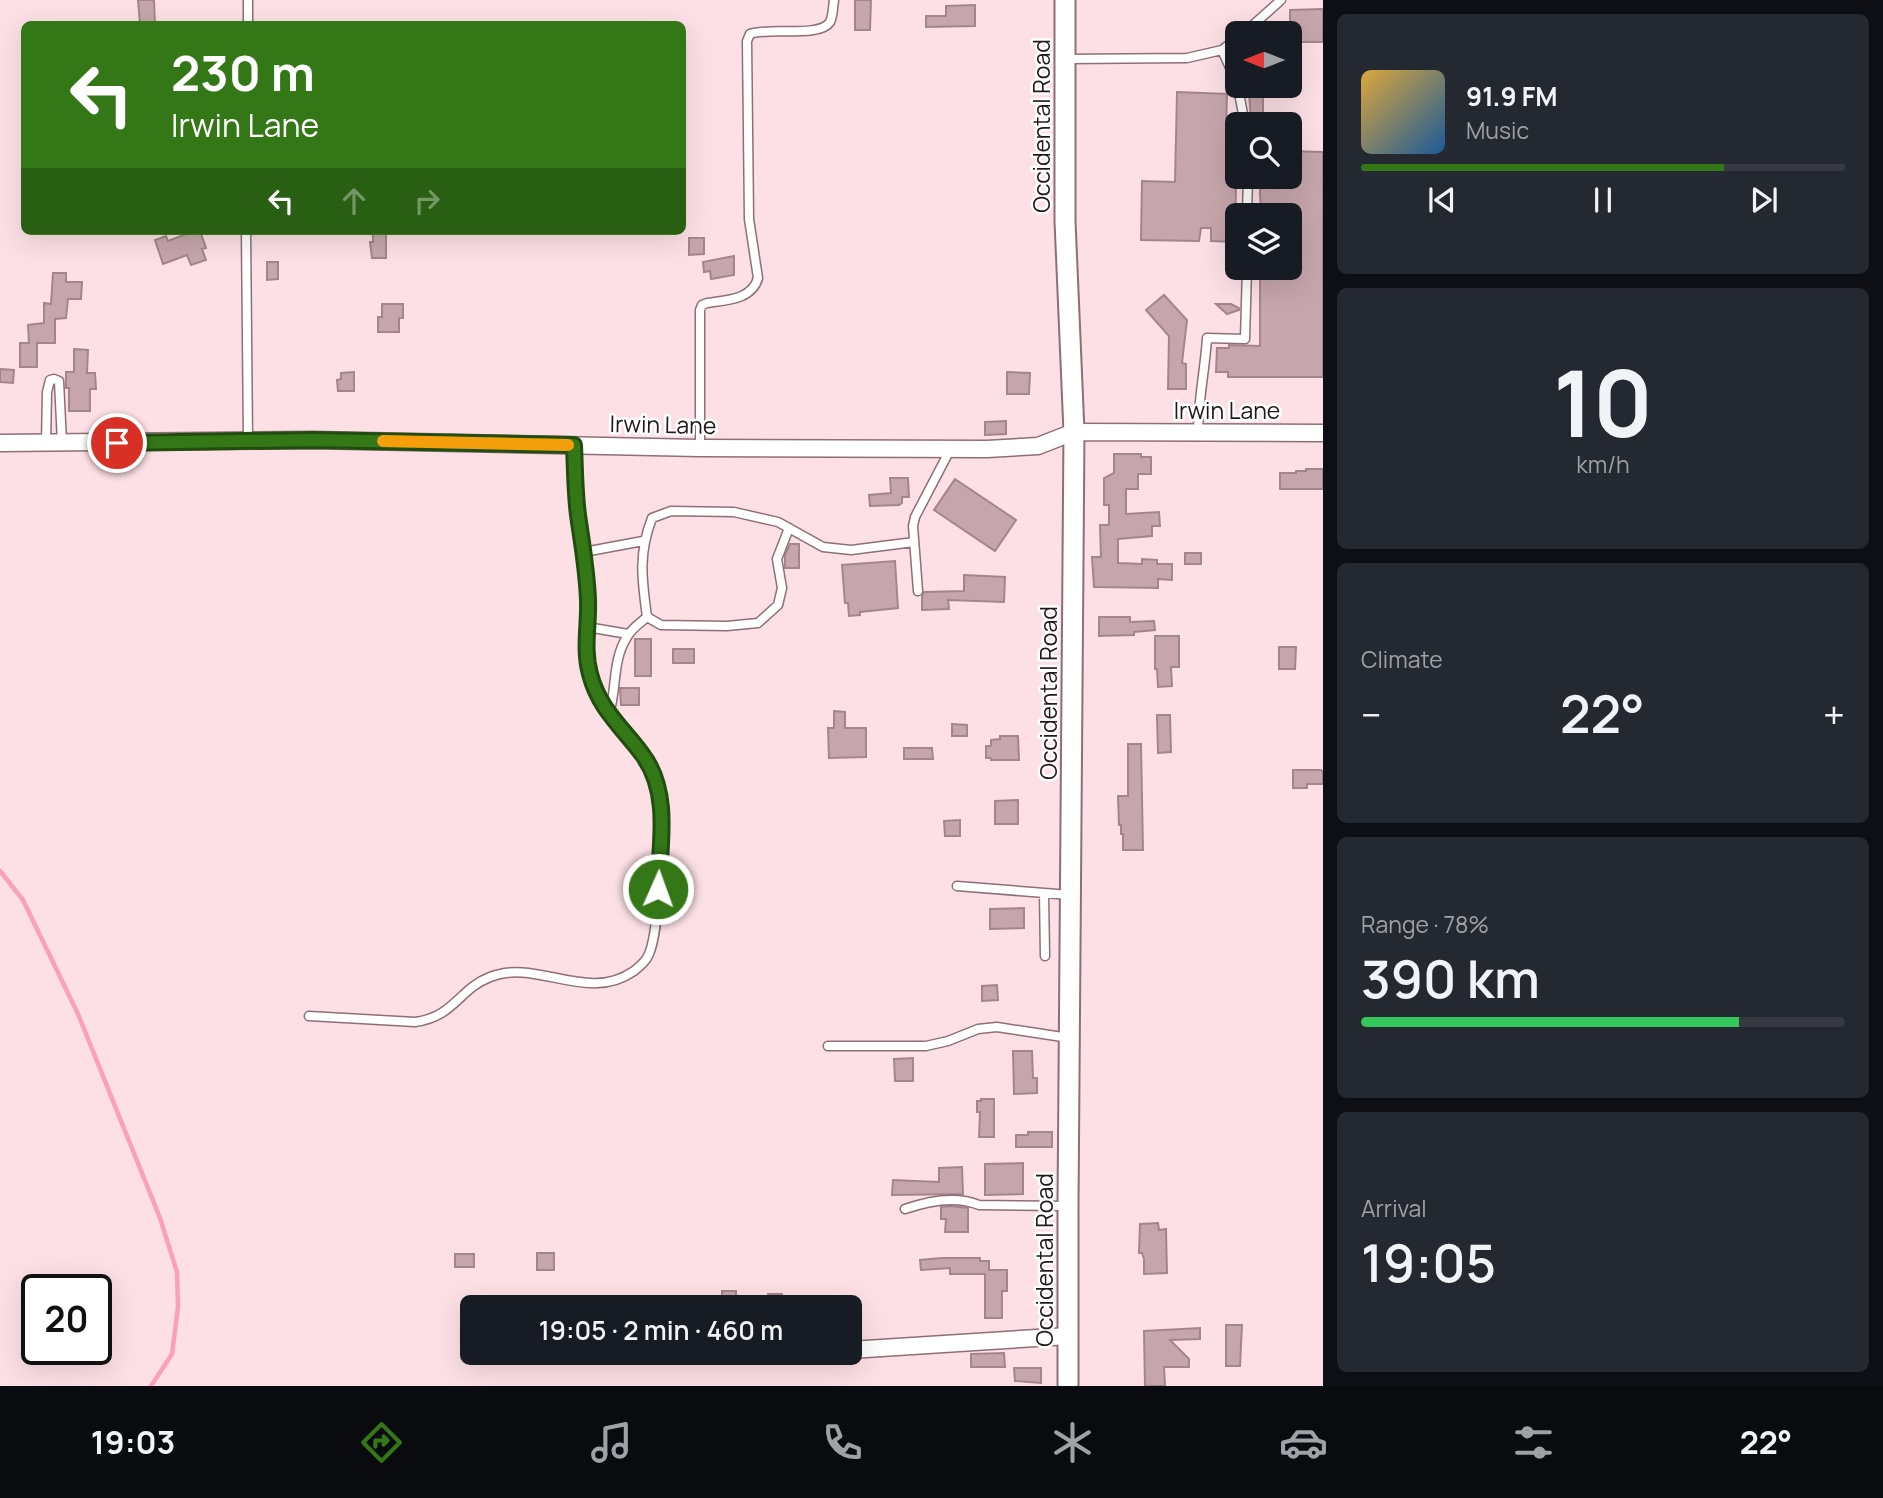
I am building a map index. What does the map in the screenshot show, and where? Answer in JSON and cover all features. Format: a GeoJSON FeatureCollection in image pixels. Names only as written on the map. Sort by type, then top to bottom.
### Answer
{"type":"FeatureCollection","features":[{"type":"Feature","properties":{"kind":"street","name":"Occidental Road"},"geometry":{"type":"LineString","coordinates":[[1065,0],[1065,221],[1074,432],[1068,1386]]}},
{"type":"Feature","properties":{"kind":"street","name":"Irwin Lane"},"geometry":{"type":"LineString","coordinates":[[0,443],[326,440],[700,448],[951,449],[1038,446],[1074,432],[1323,433]]}},
{"type":"Feature","properties":{"kind":"street"},"geometry":{"type":"LineString","coordinates":[[862,1349],[1068,1336]]}},
{"type":"Feature","properties":{"kind":"lane"},"geometry":{"type":"LineString","coordinates":[[248,0],[248,21]]}},
{"type":"Feature","properties":{"kind":"lane"},"geometry":{"type":"LineString","coordinates":[[700,448],[700,310],[702,305],[707,303],[750,293],[758,278],[749,219],[747,41],[750,34],[758,31],[820,28],[831,19],[834,0]]}},
{"type":"Feature","properties":{"kind":"lane"},"geometry":{"type":"LineString","coordinates":[[1257,21],[1281,0]]}},
{"type":"Feature","properties":{"kind":"lane"},"geometry":{"type":"LineString","coordinates":[[1065,58],[1175,58],[1225,48]]}},
{"type":"Feature","properties":{"kind":"lane"},"geometry":{"type":"LineString","coordinates":[[1222,50],[1237,83],[1243,112]]}},
{"type":"Feature","properties":{"kind":"lane"},"geometry":{"type":"LineString","coordinates":[[246,235],[248,441]]}},
{"type":"Feature","properties":{"kind":"lane"},"geometry":{"type":"LineString","coordinates":[[1198,433],[1199,395],[1206,361],[1207,338],[1244,339],[1246,280]]}},
{"type":"Feature","properties":{"kind":"lane"},"geometry":{"type":"LineString","coordinates":[[54,379],[59,382],[61,397],[54,443],[47,392],[50,380],[54,379]]}},
{"type":"Feature","properties":{"kind":"lane"},"geometry":{"type":"LineString","coordinates":[[309,1016],[415,1022],[431,1020],[447,1012],[491,976],[522,973],[582,984],[610,983],[636,970],[648,957],[655,937],[662,812],[656,779],[643,755],[600,700],[590,676],[586,654],[588,602],[578,515],[574,445]]}},
{"type":"Feature","properties":{"kind":"lane"},"geometry":{"type":"LineString","coordinates":[[918,591],[915,517],[951,449]]}},
{"type":"Feature","properties":{"kind":"lane"},"geometry":{"type":"LineString","coordinates":[[647,617],[642,580],[643,541],[652,518],[671,511],[734,512],[778,522],[823,547],[851,550],[914,542]]}},
{"type":"Feature","properties":{"kind":"lane"},"geometry":{"type":"LineString","coordinates":[[647,617],[661,625],[727,626],[758,622],[778,605],[782,588],[777,559],[789,528]]}},
{"type":"Feature","properties":{"kind":"lane"},"geometry":{"type":"LineString","coordinates":[[584,552],[643,541]]}},
{"type":"Feature","properties":{"kind":"lane"},"geometry":{"type":"LineString","coordinates":[[609,714],[620,649],[628,634],[647,617]]}},
{"type":"Feature","properties":{"kind":"lane"},"geometry":{"type":"LineString","coordinates":[[587,627],[628,634]]}},
{"type":"Feature","properties":{"kind":"lane"},"geometry":{"type":"LineString","coordinates":[[957,886],[1070,895]]}},
{"type":"Feature","properties":{"kind":"lane"},"geometry":{"type":"LineString","coordinates":[[1044,893],[1045,956]]}},
{"type":"Feature","properties":{"kind":"lane"},"geometry":{"type":"LineString","coordinates":[[828,1046],[926,1046],[948,1041],[978,1028],[998,1027],[1069,1038]]}},
{"type":"Feature","properties":{"kind":"lane"},"geometry":{"type":"LineString","coordinates":[[905,1209],[928,1201],[967,1200],[979,1205],[1068,1206]]}},
{"type":"Feature","properties":{"kind":"building"},"geometry":{"type":"Polygon","coordinates":[[[138,0],[154,0],[155,21],[140,21],[138,0]]]}},
{"type":"Feature","properties":{"kind":"building"},"geometry":{"type":"Polygon","coordinates":[[[855,0],[871,0],[870,30],[855,30],[855,0]]]}},
{"type":"Feature","properties":{"kind":"building"},"geometry":{"type":"Polygon","coordinates":[[[975,5],[975,26],[926,27],[926,16],[946,16],[946,6],[975,5]]]}},
{"type":"Feature","properties":{"kind":"building"},"geometry":{"type":"Polygon","coordinates":[[[1323,9],[1323,42],[1302,42],[1302,21],[1290,21],[1290,10],[1323,9]]]}},
{"type":"Feature","properties":{"kind":"building"},"geometry":{"type":"Polygon","coordinates":[[[1177,92],[1225,94],[1225,189],[1236,189],[1236,203],[1225,203],[1225,242],[1211,241],[1211,228],[1201,228],[1199,241],[1141,240],[1142,181],[1175,182],[1177,92]]]}},
{"type":"Feature","properties":{"kind":"building"},"geometry":{"type":"Polygon","coordinates":[[[1249,98],[1263,98],[1263,112],[1250,112],[1249,98]]]}},
{"type":"Feature","properties":{"kind":"building"},"geometry":{"type":"Polygon","coordinates":[[[1302,151],[1323,152],[1323,377],[1228,377],[1228,372],[1216,372],[1217,348],[1229,348],[1229,345],[1260,346],[1260,280],[1302,280],[1302,203],[1261,203],[1260,189],[1302,189],[1302,151]]]}},
{"type":"Feature","properties":{"kind":"building"},"geometry":{"type":"Polygon","coordinates":[[[184,235],[201,235],[206,248],[202,249],[206,260],[191,265],[187,255],[163,264],[155,240],[166,236],[168,241],[184,235]]]}},
{"type":"Feature","properties":{"kind":"building"},"geometry":{"type":"Polygon","coordinates":[[[373,235],[386,235],[386,258],[372,258],[370,242],[373,242],[373,235]]]}},
{"type":"Feature","properties":{"kind":"building"},"geometry":{"type":"Polygon","coordinates":[[[689,238],[704,238],[704,254],[689,255],[689,238]]]}},
{"type":"Feature","properties":{"kind":"building"},"geometry":{"type":"Polygon","coordinates":[[[734,256],[734,275],[711,279],[710,271],[704,272],[703,262],[734,256]]]}},
{"type":"Feature","properties":{"kind":"building"},"geometry":{"type":"Polygon","coordinates":[[[267,262],[278,262],[278,279],[267,280],[267,262]]]}},
{"type":"Feature","properties":{"kind":"building"},"geometry":{"type":"Polygon","coordinates":[[[53,273],[66,273],[66,282],[82,282],[81,299],[68,299],[66,318],[55,319],[55,343],[37,343],[37,367],[20,367],[20,343],[29,343],[28,325],[44,323],[44,303],[51,304],[53,273]]]}},
{"type":"Feature","properties":{"kind":"building"},"geometry":{"type":"Polygon","coordinates":[[[1164,295],[1187,320],[1182,363],[1186,364],[1186,389],[1168,389],[1169,336],[1146,310],[1164,295]]]}},
{"type":"Feature","properties":{"kind":"building"},"geometry":{"type":"Polygon","coordinates":[[[382,304],[403,304],[399,332],[378,332],[378,317],[382,317],[382,304]]]}},
{"type":"Feature","properties":{"kind":"building"},"geometry":{"type":"Polygon","coordinates":[[[1216,304],[1231,304],[1239,310],[1227,314],[1216,304]]]}},
{"type":"Feature","properties":{"kind":"building"},"geometry":{"type":"Polygon","coordinates":[[[74,349],[88,350],[87,373],[95,373],[96,389],[90,389],[90,411],[69,411],[66,372],[74,372],[74,349]]]}},
{"type":"Feature","properties":{"kind":"building"},"geometry":{"type":"Polygon","coordinates":[[[0,369],[14,370],[13,383],[0,382],[0,369]]]}},
{"type":"Feature","properties":{"kind":"building"},"geometry":{"type":"Polygon","coordinates":[[[354,372],[354,391],[338,391],[337,380],[341,379],[341,373],[354,372]]]}},
{"type":"Feature","properties":{"kind":"building"},"geometry":{"type":"Polygon","coordinates":[[[1007,372],[1030,373],[1029,394],[1007,394],[1007,372]]]}},
{"type":"Feature","properties":{"kind":"building"},"geometry":{"type":"Polygon","coordinates":[[[1006,421],[1006,434],[985,435],[985,422],[1006,421]]]}},
{"type":"Feature","properties":{"kind":"building"},"geometry":{"type":"Polygon","coordinates":[[[1114,454],[1141,454],[1141,457],[1151,457],[1151,474],[1138,474],[1138,489],[1126,489],[1126,514],[1159,512],[1160,526],[1152,526],[1152,536],[1118,539],[1118,563],[1142,564],[1142,559],[1157,560],[1157,564],[1172,564],[1172,580],[1158,579],[1158,588],[1094,587],[1092,557],[1101,557],[1100,525],[1109,525],[1109,505],[1104,505],[1104,478],[1114,473],[1114,454]]]}},
{"type":"Feature","properties":{"kind":"building"},"geometry":{"type":"Polygon","coordinates":[[[1306,469],[1323,469],[1323,489],[1280,489],[1280,473],[1296,473],[1306,469]]]}},
{"type":"Feature","properties":{"kind":"building"},"geometry":{"type":"Polygon","coordinates":[[[890,478],[908,478],[909,497],[902,497],[902,503],[899,505],[870,506],[869,495],[891,493],[890,478]]]}},
{"type":"Feature","properties":{"kind":"building"},"geometry":{"type":"Polygon","coordinates":[[[955,479],[1016,520],[995,551],[934,510],[955,479]]]}},
{"type":"Feature","properties":{"kind":"building"},"geometry":{"type":"Polygon","coordinates":[[[790,544],[799,544],[799,568],[785,568],[785,555],[790,544]]]}},
{"type":"Feature","properties":{"kind":"building"},"geometry":{"type":"Polygon","coordinates":[[[1185,553],[1201,553],[1201,564],[1185,564],[1185,553]]]}},
{"type":"Feature","properties":{"kind":"building"},"geometry":{"type":"Polygon","coordinates":[[[895,561],[898,608],[860,612],[860,615],[849,616],[848,603],[845,603],[842,565],[895,561]]]}},
{"type":"Feature","properties":{"kind":"building"},"geometry":{"type":"Polygon","coordinates":[[[964,575],[1005,577],[1004,602],[948,600],[949,609],[922,610],[924,592],[964,591],[964,575]]]}},
{"type":"Feature","properties":{"kind":"building"},"geometry":{"type":"Polygon","coordinates":[[[1099,617],[1130,617],[1130,622],[1154,621],[1155,630],[1134,632],[1134,635],[1099,636],[1099,617]]]}},
{"type":"Feature","properties":{"kind":"building"},"geometry":{"type":"Polygon","coordinates":[[[1155,636],[1179,636],[1179,667],[1171,667],[1172,686],[1158,687],[1155,636]]]}},
{"type":"Feature","properties":{"kind":"building"},"geometry":{"type":"Polygon","coordinates":[[[635,639],[651,639],[651,676],[635,676],[635,639]]]}},
{"type":"Feature","properties":{"kind":"building"},"geometry":{"type":"Polygon","coordinates":[[[1279,647],[1296,647],[1295,669],[1279,669],[1279,647]]]}},
{"type":"Feature","properties":{"kind":"building"},"geometry":{"type":"Polygon","coordinates":[[[673,649],[694,649],[694,663],[673,663],[673,649]]]}},
{"type":"Feature","properties":{"kind":"building"},"geometry":{"type":"Polygon","coordinates":[[[620,688],[639,688],[639,705],[621,705],[620,688]]]}},
{"type":"Feature","properties":{"kind":"building"},"geometry":{"type":"Polygon","coordinates":[[[834,711],[845,712],[845,728],[866,728],[866,757],[829,758],[828,728],[834,728],[834,711]]]}},
{"type":"Feature","properties":{"kind":"building"},"geometry":{"type":"Polygon","coordinates":[[[1157,715],[1170,715],[1171,752],[1158,753],[1157,715]]]}},
{"type":"Feature","properties":{"kind":"building"},"geometry":{"type":"Polygon","coordinates":[[[952,724],[967,725],[967,736],[952,736],[952,724]]]}},
{"type":"Feature","properties":{"kind":"building"},"geometry":{"type":"Polygon","coordinates":[[[1000,736],[1018,736],[1019,760],[986,758],[986,746],[991,746],[991,740],[1000,739],[1000,736]]]}},
{"type":"Feature","properties":{"kind":"building"},"geometry":{"type":"Polygon","coordinates":[[[1128,744],[1141,744],[1143,850],[1123,850],[1123,834],[1119,825],[1118,796],[1128,796],[1128,744]]]}},
{"type":"Feature","properties":{"kind":"building"},"geometry":{"type":"Polygon","coordinates":[[[904,748],[932,748],[933,759],[904,759],[904,748]]]}},
{"type":"Feature","properties":{"kind":"building"},"geometry":{"type":"Polygon","coordinates":[[[1293,770],[1321,770],[1323,784],[1307,784],[1307,788],[1293,788],[1293,770]]]}},
{"type":"Feature","properties":{"kind":"building"},"geometry":{"type":"Polygon","coordinates":[[[1018,800],[1018,824],[995,824],[995,801],[1018,800]]]}},
{"type":"Feature","properties":{"kind":"building"},"geometry":{"type":"Polygon","coordinates":[[[960,820],[960,836],[945,836],[944,821],[960,820]]]}},
{"type":"Feature","properties":{"kind":"building"},"geometry":{"type":"Polygon","coordinates":[[[1024,908],[1024,928],[990,929],[990,909],[1024,908]]]}},
{"type":"Feature","properties":{"kind":"building"},"geometry":{"type":"Polygon","coordinates":[[[997,985],[998,1000],[982,1001],[982,986],[997,985]]]}},
{"type":"Feature","properties":{"kind":"building"},"geometry":{"type":"Polygon","coordinates":[[[1013,1051],[1032,1051],[1033,1078],[1037,1078],[1037,1093],[1014,1094],[1013,1051]]]}},
{"type":"Feature","properties":{"kind":"building"},"geometry":{"type":"Polygon","coordinates":[[[913,1058],[913,1081],[895,1081],[894,1059],[913,1058]]]}},
{"type":"Feature","properties":{"kind":"building"},"geometry":{"type":"Polygon","coordinates":[[[994,1099],[994,1137],[979,1137],[980,1112],[977,1112],[977,1101],[994,1099]]]}},
{"type":"Feature","properties":{"kind":"building"},"geometry":{"type":"Polygon","coordinates":[[[1028,1132],[1052,1132],[1052,1147],[1016,1147],[1016,1135],[1028,1135],[1028,1132]]]}},
{"type":"Feature","properties":{"kind":"building"},"geometry":{"type":"Polygon","coordinates":[[[1023,1163],[1023,1194],[985,1195],[985,1164],[1023,1163]]]}},
{"type":"Feature","properties":{"kind":"building"},"geometry":{"type":"Polygon","coordinates":[[[962,1167],[963,1194],[892,1195],[893,1180],[939,1182],[939,1168],[962,1167]]]}},
{"type":"Feature","properties":{"kind":"building"},"geometry":{"type":"Polygon","coordinates":[[[941,1207],[968,1208],[968,1232],[945,1232],[946,1219],[941,1219],[941,1207]]]}},
{"type":"Feature","properties":{"kind":"building"},"geometry":{"type":"Polygon","coordinates":[[[1158,1223],[1159,1230],[1166,1229],[1167,1273],[1144,1274],[1144,1259],[1142,1253],[1139,1253],[1140,1224],[1158,1223]]]}},
{"type":"Feature","properties":{"kind":"building"},"geometry":{"type":"Polygon","coordinates":[[[537,1253],[554,1253],[554,1270],[537,1270],[537,1253]]]}},
{"type":"Feature","properties":{"kind":"building"},"geometry":{"type":"Polygon","coordinates":[[[455,1254],[474,1254],[474,1267],[455,1267],[455,1254]]]}},
{"type":"Feature","properties":{"kind":"building"},"geometry":{"type":"Polygon","coordinates":[[[980,1258],[980,1261],[989,1261],[989,1270],[1007,1270],[1007,1291],[1002,1291],[1002,1318],[985,1318],[985,1274],[950,1274],[950,1268],[921,1270],[920,1260],[980,1258]]]}},
{"type":"Feature","properties":{"kind":"building"},"geometry":{"type":"Polygon","coordinates":[[[722,1291],[736,1291],[736,1295],[722,1295],[722,1291]]]}},
{"type":"Feature","properties":{"kind":"building"},"geometry":{"type":"Polygon","coordinates":[[[1226,1325],[1242,1325],[1240,1366],[1226,1366],[1226,1325]]]}},
{"type":"Feature","properties":{"kind":"building"},"geometry":{"type":"Polygon","coordinates":[[[1200,1328],[1200,1339],[1170,1340],[1189,1359],[1189,1367],[1164,1367],[1165,1386],[1145,1386],[1144,1331],[1200,1328]]]}},
{"type":"Feature","properties":{"kind":"building"},"geometry":{"type":"Polygon","coordinates":[[[1004,1353],[1005,1367],[971,1367],[971,1354],[1004,1353]]]}},
{"type":"Feature","properties":{"kind":"building"},"geometry":{"type":"Polygon","coordinates":[[[1014,1368],[1041,1368],[1041,1383],[1015,1381],[1014,1368]]]}},
{"type":"Feature","properties":{"kind":"waterway"},"geometry":{"type":"LineString","coordinates":[[0,871],[23,900],[78,1014],[160,1218],[177,1272],[178,1307],[172,1354],[151,1386]]}},
{"type":"Feature","properties":{"kind":"slow traffic"},"geometry":{"type":"LineString","coordinates":[[383,441],[568,445]]}},
{"type":"Feature","properties":{"kind":"route"},"geometry":{"type":"LineString","coordinates":[[117,443],[312,440],[574,445],[578,515],[588,602],[586,654],[590,676],[600,700],[618,727],[643,755],[656,779],[662,812],[658,889]]}}]}
